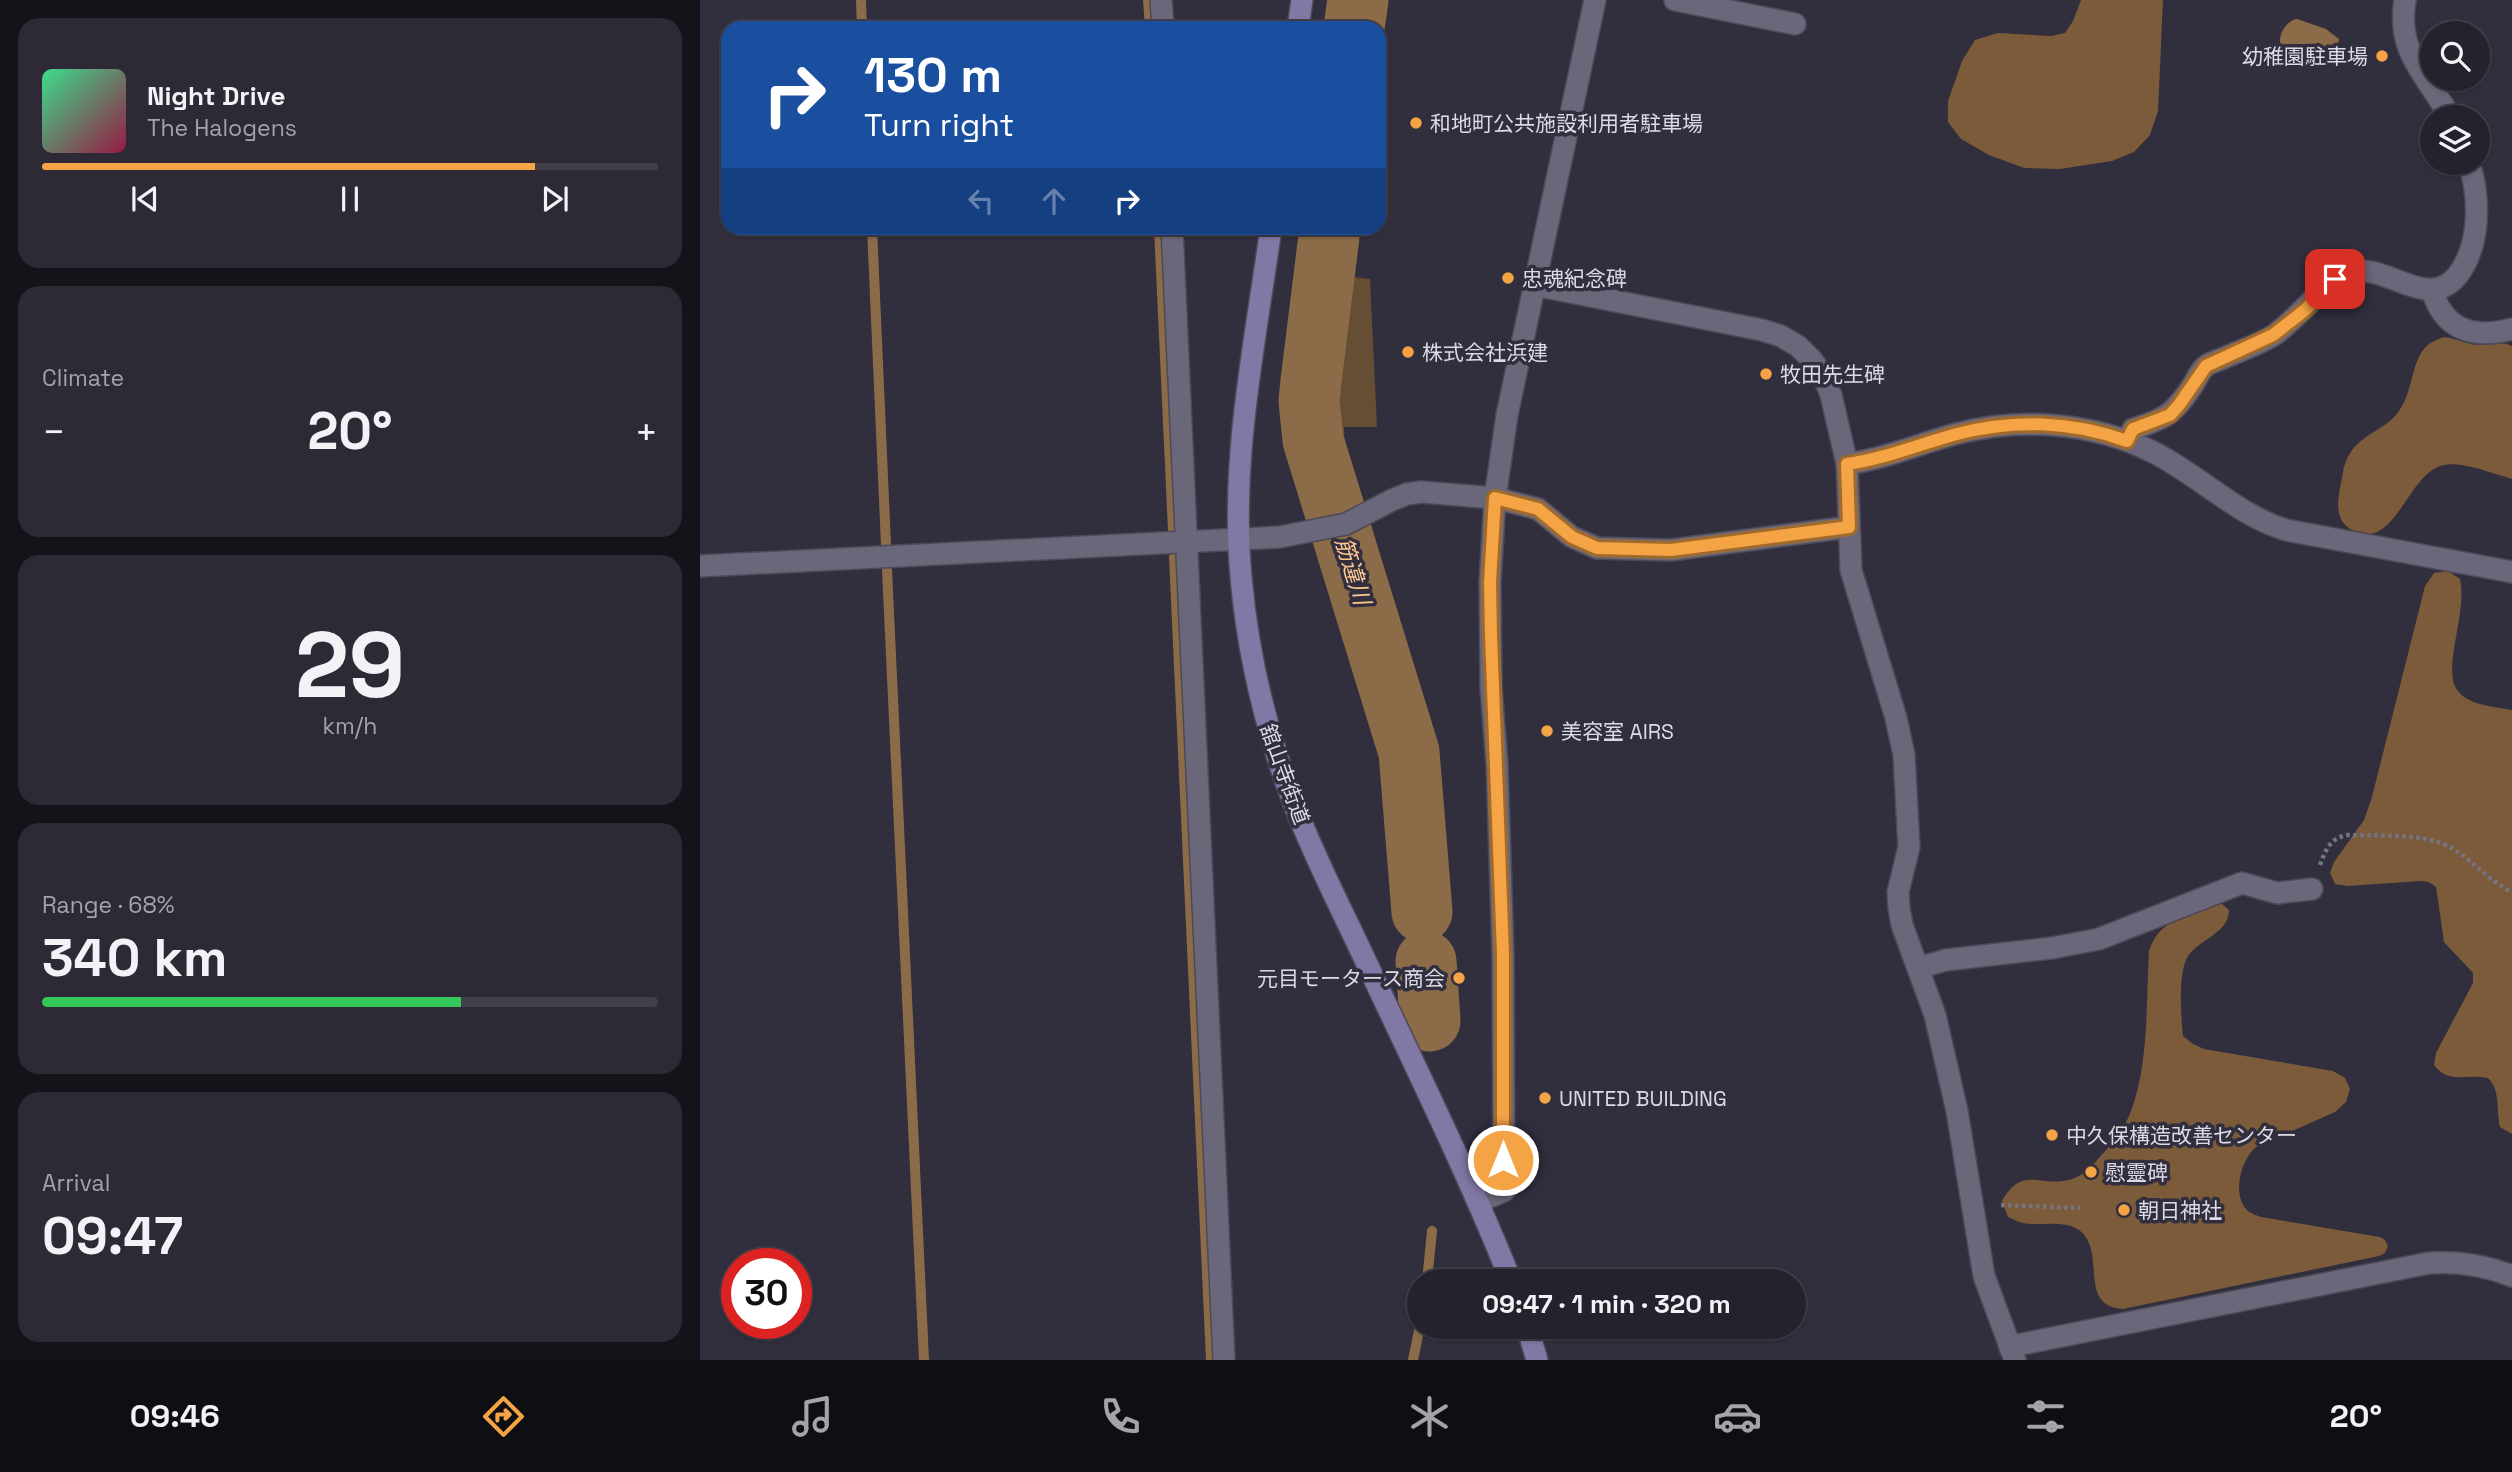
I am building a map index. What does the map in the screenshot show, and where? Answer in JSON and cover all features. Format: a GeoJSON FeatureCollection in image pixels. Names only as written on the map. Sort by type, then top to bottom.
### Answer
{"type":"FeatureCollection","features":[{"type":"Feature","properties":{"kind":"main road"},"geometry":{"type":"LineString","coordinates":[[1299,21],[1302,0]]}},
{"type":"Feature","properties":{"kind":"main road","name":"舘山寺街道"},"geometry":{"type":"LineString","coordinates":[[1269,235],[1242,431],[1239,479],[1239,541],[1245,621],[1264,715],[1286,782],[1313,848],[1478,1202],[1506,1269]]}},
{"type":"Feature","properties":{"kind":"main road"},"geometry":{"type":"LineString","coordinates":[[1531,1339],[1537,1360]]}},
{"type":"Feature","properties":{"kind":"street"},"geometry":{"type":"LineString","coordinates":[[1161,0],[1162,21]]}},
{"type":"Feature","properties":{"kind":"street"},"geometry":{"type":"LineString","coordinates":[[1478,1202],[1503,1191],[1503,954],[1491,622],[1495,498],[1507,415],[1595,0]]}},
{"type":"Feature","properties":{"kind":"street"},"geometry":{"type":"LineString","coordinates":[[1675,0],[1795,24]]}},
{"type":"Feature","properties":{"kind":"street"},"geometry":{"type":"LineString","coordinates":[[2404,0],[2403,29],[2407,48],[2443,105]]}},
{"type":"Feature","properties":{"kind":"street"},"geometry":{"type":"LineString","coordinates":[[2127,441],[2133,429],[2170,415],[2206,366],[2273,335],[2305,310],[2335,279],[2346,273],[2372,271],[2416,288],[2432,290],[2445,286],[2457,276],[2472,247],[2476,200],[2471,175]]}},
{"type":"Feature","properties":{"kind":"street"},"geometry":{"type":"LineString","coordinates":[[1172,235],[1224,1360]]}},
{"type":"Feature","properties":{"kind":"street"},"geometry":{"type":"LineString","coordinates":[[1534,285],[1781,336],[1798,346],[1824,377],[1831,395],[1847,464],[1851,570],[1896,718],[1904,755],[1909,847],[1898,892],[1902,925],[1935,1015],[1957,1111],[1984,1276],[2013,1354],[2022,1344],[2429,1264],[2451,1261],[2474,1264],[2512,1276]]}},
{"type":"Feature","properties":{"kind":"street"},"geometry":{"type":"LineString","coordinates":[[2432,290],[2441,312],[2458,327],[2478,334],[2512,329]]}},
{"type":"Feature","properties":{"kind":"street"},"geometry":{"type":"LineString","coordinates":[[1847,464],[1864,462],[1990,427],[2057,425],[2090,430],[2127,441],[2182,468],[2270,526],[2512,572]]}},
{"type":"Feature","properties":{"kind":"street"},"geometry":{"type":"LineString","coordinates":[[700,566],[1280,537],[1339,526],[1406,494],[1422,492],[1495,498],[1538,509],[1572,537],[1597,548],[1671,550],[1849,527]]}},
{"type":"Feature","properties":{"kind":"street"},"geometry":{"type":"LineString","coordinates":[[1918,968],[1946,960],[2052,948],[2099,939],[2242,883],[2277,892],[2312,889]]}},
{"type":"Feature","properties":{"kind":"path"},"geometry":{"type":"LineString","coordinates":[[2312,889],[2325,851],[2331,842],[2348,835],[2436,842],[2451,848],[2489,879],[2512,892]]}},
{"type":"Feature","properties":{"kind":"path"},"geometry":{"type":"LineString","coordinates":[[1999,1205],[2080,1208]]}},
{"type":"Feature","properties":{"kind":"shaded area"},"geometry":{"type":"Polygon","coordinates":[[[2081,0],[2163,0],[2158,111],[2150,135],[2134,152],[2112,161],[2060,169],[2024,168],[1989,155],[1961,139],[1948,122],[1948,101],[1962,61],[1975,40],[1998,33],[2051,36],[2065,33],[2081,0]]]}},
{"type":"Feature","properties":{"kind":"shaded area"},"geometry":{"type":"Polygon","coordinates":[[[2297,19],[2326,29],[2339,39],[2337,51],[2321,68],[2289,56],[2282,50],[2281,34],[2288,24],[2297,19]]]}},
{"type":"Feature","properties":{"kind":"shaded area"},"geometry":{"type":"Polygon","coordinates":[[[1335,275],[1370,279],[1377,427],[1344,427],[1346,516],[1323,438],[1320,401],[1335,275]]]}},
{"type":"Feature","properties":{"kind":"shaded area"},"geometry":{"type":"Polygon","coordinates":[[[2443,337],[2477,345],[2499,343],[2512,346],[2512,479],[2469,466],[2444,465],[2431,471],[2420,481],[2391,521],[2380,531],[2367,534],[2352,530],[2341,519],[2338,504],[2345,463],[2363,439],[2394,417],[2402,407],[2422,352],[2429,344],[2443,337]]]}},
{"type":"Feature","properties":{"kind":"shaded area"},"geometry":{"type":"Polygon","coordinates":[[[2448,571],[2460,579],[2461,592],[2452,673],[2455,686],[2469,700],[2512,710],[2512,1134],[2500,1127],[2495,1089],[2488,1078],[2452,1077],[2434,1065],[2436,1053],[2473,983],[2473,973],[2444,942],[2436,887],[2421,881],[2348,886],[2335,884],[2330,873],[2334,862],[2364,820],[2372,797],[2425,586],[2434,573],[2448,571]]]}},
{"type":"Feature","properties":{"kind":"shaded area"},"geometry":{"type":"Polygon","coordinates":[[[2213,904],[2222,904],[2229,910],[2228,918],[2219,931],[2192,951],[2184,965],[2181,996],[2183,1036],[2204,1049],[2333,1071],[2345,1078],[2350,1089],[2346,1102],[2335,1112],[2256,1147],[2246,1160],[2240,1176],[2242,1202],[2247,1210],[2261,1217],[2380,1237],[2388,1246],[2385,1253],[2379,1256],[2123,1309],[2110,1306],[2101,1300],[2097,1291],[2090,1246],[2079,1230],[2064,1225],[2019,1222],[2008,1217],[2002,1201],[2017,1183],[2025,1180],[2061,1181],[2079,1176],[2117,1137],[2131,1111],[2141,1073],[2146,1033],[2149,951],[2153,941],[2159,932],[2174,920],[2213,904]]]}},
{"type":"Feature","properties":{"kind":"waterway"},"geometry":{"type":"LineString","coordinates":[[861,0],[862,21]]}},
{"type":"Feature","properties":{"kind":"waterway"},"geometry":{"type":"LineString","coordinates":[[1148,0],[1150,21]]}},
{"type":"Feature","properties":{"kind":"waterway","name":"筋違川"},"geometry":{"type":"LineString","coordinates":[[1355,21],[1358,0]]}},
{"type":"Feature","properties":{"kind":"waterway"},"geometry":{"type":"LineString","coordinates":[[872,235],[886,545]]}},
{"type":"Feature","properties":{"kind":"waterway"},"geometry":{"type":"LineString","coordinates":[[1159,235],[1173,531]]}},
{"type":"Feature","properties":{"kind":"waterway","name":"筋違川"},"geometry":{"type":"LineString","coordinates":[[1329,235],[1309,401],[1313,440],[1409,752],[1422,912]]}},
{"type":"Feature","properties":{"kind":"waterway"},"geometry":{"type":"LineString","coordinates":[[1174,557],[1211,1360]]}},
{"type":"Feature","properties":{"kind":"waterway"},"geometry":{"type":"LineString","coordinates":[[887,570],[924,1360]]}},
{"type":"Feature","properties":{"kind":"waterway","name":"筋違川"},"geometry":{"type":"LineString","coordinates":[[1426,961],[1430,1021]]}},
{"type":"Feature","properties":{"kind":"waterway"},"geometry":{"type":"LineString","coordinates":[[1428,1269],[1432,1231]]}},
{"type":"Feature","properties":{"kind":"waterway"},"geometry":{"type":"LineString","coordinates":[[1413,1360],[1417,1339]]}},
{"type":"Feature","properties":{"kind":"place","name":"幼稚園駐車場"},"geometry":{"type":"Point","coordinates":[2382,56]}},
{"type":"Feature","properties":{"kind":"place","name":"和地町公共施設利用者駐車場"},"geometry":{"type":"Point","coordinates":[1416,123]}},
{"type":"Feature","properties":{"kind":"place","name":"忠魂紀念碑"},"geometry":{"type":"Point","coordinates":[1508,278]}},
{"type":"Feature","properties":{"kind":"place","name":"株式会社浜建"},"geometry":{"type":"Point","coordinates":[1408,352]}},
{"type":"Feature","properties":{"kind":"place","name":"牧田先生碑"},"geometry":{"type":"Point","coordinates":[1766,374]}},
{"type":"Feature","properties":{"kind":"place","name":"美容室 AIRS"},"geometry":{"type":"Point","coordinates":[1547,731]}},
{"type":"Feature","properties":{"kind":"place","name":"元目モータース商会"},"geometry":{"type":"Point","coordinates":[1459,978]}},
{"type":"Feature","properties":{"kind":"place","name":"UNITED BUILDING"},"geometry":{"type":"Point","coordinates":[1545,1098]}},
{"type":"Feature","properties":{"kind":"place","name":"中久保構造改善センター"},"geometry":{"type":"Point","coordinates":[2052,1135]}},
{"type":"Feature","properties":{"kind":"place","name":"慰靈碑"},"geometry":{"type":"Point","coordinates":[2091,1172]}},
{"type":"Feature","properties":{"kind":"place","name":"朝日神社"},"geometry":{"type":"Point","coordinates":[2124,1210]}},
{"type":"Feature","properties":{"kind":"route"},"geometry":{"type":"LineString","coordinates":[[1503,1160],[1503,954],[1490,582],[1495,498],[1538,509],[1572,537],[1597,548],[1671,550],[1849,527],[1847,464],[1864,462],[1957,434],[2023,424],[2090,430],[2127,441],[2133,429],[2170,415],[2206,366],[2255,345],[2290,324],[2335,279]]}}]}
